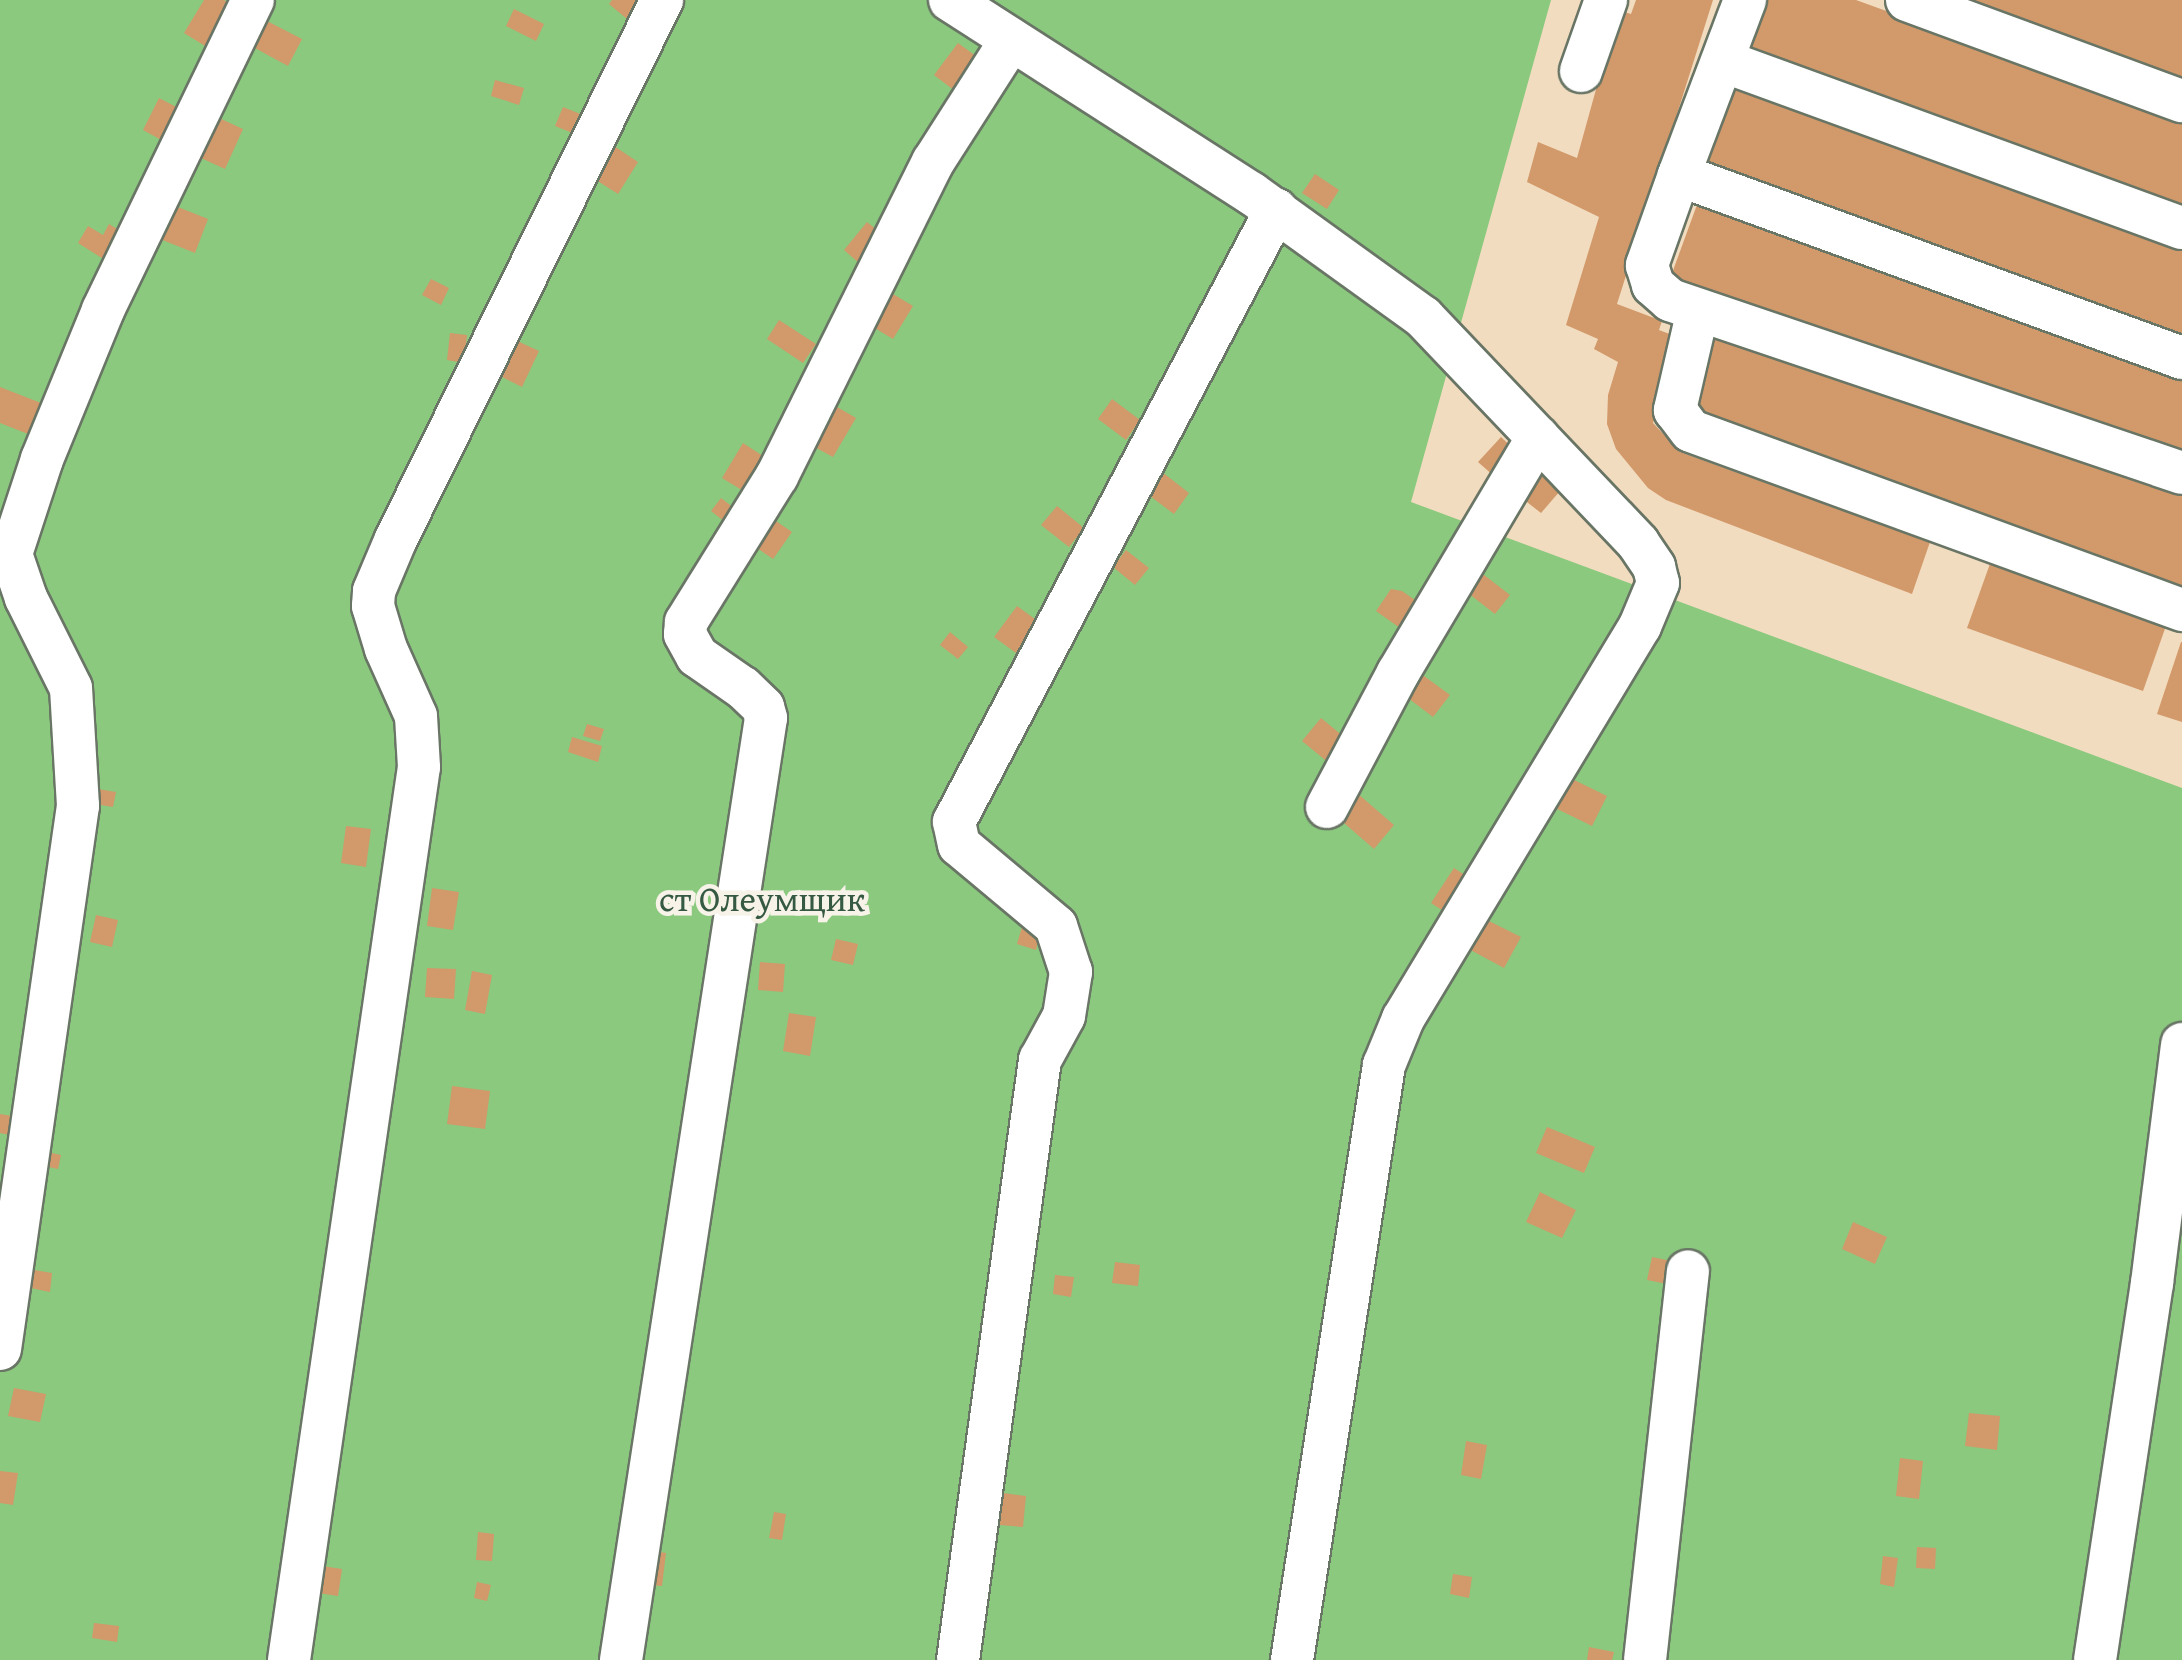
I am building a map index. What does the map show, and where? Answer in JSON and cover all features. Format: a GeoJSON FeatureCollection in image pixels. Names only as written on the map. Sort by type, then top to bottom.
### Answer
{"type":"FeatureCollection","features":[{"type":"Feature","properties":{"kind":"lane"},"geometry":{"type":"LineString","coordinates":[[0,1349],[78,806],[71,688],[26,598],[11,554],[42,459],[103,310],[253,0]]}},
{"type":"Feature","properties":{"kind":"lane"},"geometry":{"type":"LineString","coordinates":[[289,1660],[419,767],[416,716],[386,649],[373,606],[374,591],[396,539],[662,0]]}},
{"type":"Feature","properties":{"kind":"lane"},"geometry":{"type":"LineString","coordinates":[[1580,71],[1606,0]]}},
{"type":"Feature","properties":{"kind":"lane"},"geometry":{"type":"LineString","coordinates":[[1746,0],[1647,265],[1648,275],[1660,293],[1698,310],[2182,474]]}},
{"type":"Feature","properties":{"kind":"lane"},"geometry":{"type":"LineString","coordinates":[[1907,0],[2182,102]]}},
{"type":"Feature","properties":{"kind":"lane"},"geometry":{"type":"LineString","coordinates":[[960,3],[1011,40],[1276,210],[1422,317],[1638,544],[1654,567],[1658,583],[1640,626],[1402,1018],[1384,1066],[1292,1660]]}},
{"type":"Feature","properties":{"kind":"lane"},"geometry":{"type":"LineString","coordinates":[[621,1660],[766,718],[763,707],[743,688],[697,656],[686,634],[686,622],[777,476],[933,162],[1011,40]]}},
{"type":"Feature","properties":{"kind":"lane"},"geometry":{"type":"LineString","coordinates":[[1723,61],[2182,228]]}},
{"type":"Feature","properties":{"kind":"lane"},"geometry":{"type":"LineString","coordinates":[[1679,175],[2182,358]]}},
{"type":"Feature","properties":{"kind":"lane"},"geometry":{"type":"LineString","coordinates":[[958,1660],[1040,1060],[1064,1016],[1070,972],[1056,926],[959,845],[954,822],[1276,210]]}},
{"type":"Feature","properties":{"kind":"lane"},"geometry":{"type":"LineString","coordinates":[[1698,310],[1674,410],[1691,431],[2182,610]]}},
{"type":"Feature","properties":{"kind":"lane"},"geometry":{"type":"LineString","coordinates":[[1327,807],[1398,673],[1538,437]]}},
{"type":"Feature","properties":{"kind":"lane"},"geometry":{"type":"LineString","coordinates":[[2095,1660],[2152,1283],[2182,1044]]}},
{"type":"Feature","properties":{"kind":"lane"},"geometry":{"type":"LineString","coordinates":[[1645,1660],[1688,1271]]}},
{"type":"Feature","properties":{"kind":"green space","name":"ст Олеумщик"},"geometry":{"type":"Polygon","coordinates":[[[0,0],[1551,0],[1411,502],[2182,788],[2182,1660],[0,1660],[0,0]]]}},
{"type":"Feature","properties":{"kind":"building"},"geometry":{"type":"Polygon","coordinates":[[[204,0],[224,0],[235,7],[210,49],[184,33],[204,0]]]}},
{"type":"Feature","properties":{"kind":"building"},"geometry":{"type":"Polygon","coordinates":[[[612,0],[644,0],[633,24],[609,4],[612,0]]]}},
{"type":"Feature","properties":{"kind":"building"},"geometry":{"type":"Polygon","coordinates":[[[1636,0],[1713,0],[1617,304],[1662,321],[1659,330],[1680,338],[1653,423],[1680,452],[1930,542],[1912,594],[1666,500],[1648,488],[1616,449],[1607,424],[1608,395],[1618,362],[1594,349],[1598,339],[1566,325],[1599,217],[1527,182],[1538,142],[1577,158],[1618,10],[1631,14],[1636,0]]]}},
{"type":"Feature","properties":{"kind":"building"},"geometry":{"type":"Polygon","coordinates":[[[1765,0],[1856,0],[2182,118],[2182,206],[1747,48],[1765,0]]]}},
{"type":"Feature","properties":{"kind":"building"},"geometry":{"type":"Polygon","coordinates":[[[1958,0],[2182,0],[2182,80],[1958,0]]]}},
{"type":"Feature","properties":{"kind":"building"},"geometry":{"type":"Polygon","coordinates":[[[514,9],[544,24],[536,41],[506,26],[514,9]]]}},
{"type":"Feature","properties":{"kind":"building"},"geometry":{"type":"Polygon","coordinates":[[[265,20],[302,39],[288,66],[251,46],[265,20]]]}},
{"type":"Feature","properties":{"kind":"building"},"geometry":{"type":"Polygon","coordinates":[[[958,43],[980,59],[955,91],[934,75],[958,43]]]}},
{"type":"Feature","properties":{"kind":"building"},"geometry":{"type":"Polygon","coordinates":[[[495,80],[524,88],[519,105],[491,96],[495,80]]]}},
{"type":"Feature","properties":{"kind":"building"},"geometry":{"type":"Polygon","coordinates":[[[1733,89],[2182,251],[2182,336],[1706,163],[1733,89]]]}},
{"type":"Feature","properties":{"kind":"building"},"geometry":{"type":"Polygon","coordinates":[[[159,98],[182,110],[165,142],[143,130],[159,98]]]}},
{"type":"Feature","properties":{"kind":"building"},"geometry":{"type":"Polygon","coordinates":[[[563,107],[588,117],[580,136],[555,126],[563,107]]]}},
{"type":"Feature","properties":{"kind":"building"},"geometry":{"type":"Polygon","coordinates":[[[219,118],[243,129],[225,169],[201,158],[219,118]]]}},
{"type":"Feature","properties":{"kind":"building"},"geometry":{"type":"Polygon","coordinates":[[[614,146],[638,162],[618,194],[593,178],[614,146]]]}},
{"type":"Feature","properties":{"kind":"building"},"geometry":{"type":"Polygon","coordinates":[[[1315,174],[1339,190],[1327,209],[1302,193],[1315,174]]]}},
{"type":"Feature","properties":{"kind":"building"},"geometry":{"type":"Polygon","coordinates":[[[1698,202],[2182,376],[2182,458],[1671,276],[1698,202]]]}},
{"type":"Feature","properties":{"kind":"building"},"geometry":{"type":"Polygon","coordinates":[[[173,205],[208,219],[195,253],[160,239],[173,205]]]}},
{"type":"Feature","properties":{"kind":"building"},"geometry":{"type":"Polygon","coordinates":[[[867,222],[883,235],[860,264],[844,250],[867,222]]]}},
{"type":"Feature","properties":{"kind":"building"},"geometry":{"type":"Polygon","coordinates":[[[109,224],[122,232],[105,260],[78,243],[88,226],[103,235],[109,224]]]}},
{"type":"Feature","properties":{"kind":"building"},"geometry":{"type":"Polygon","coordinates":[[[431,279],[449,288],[441,305],[422,295],[431,279]]]}},
{"type":"Feature","properties":{"kind":"building"},"geometry":{"type":"Polygon","coordinates":[[[888,291],[913,306],[893,339],[868,324],[888,291]]]}},
{"type":"Feature","properties":{"kind":"building"},"geometry":{"type":"Polygon","coordinates":[[[779,320],[816,344],[803,363],[767,339],[779,320]]]}},
{"type":"Feature","properties":{"kind":"building"},"geometry":{"type":"Polygon","coordinates":[[[450,333],[467,335],[464,363],[447,360],[450,333]]]}},
{"type":"Feature","properties":{"kind":"building"},"geometry":{"type":"Polygon","coordinates":[[[1712,333],[2182,494],[2182,587],[1688,410],[1712,333]]]}},
{"type":"Feature","properties":{"kind":"building"},"geometry":{"type":"Polygon","coordinates":[[[513,339],[539,351],[522,387],[496,374],[513,339]]]}},
{"type":"Feature","properties":{"kind":"building"},"geometry":{"type":"Polygon","coordinates":[[[0,387],[41,403],[28,434],[0,423],[0,387]]]}},
{"type":"Feature","properties":{"kind":"building"},"geometry":{"type":"Polygon","coordinates":[[[1112,399],[1140,420],[1126,440],[1098,419],[1112,399]]]}},
{"type":"Feature","properties":{"kind":"building"},"geometry":{"type":"Polygon","coordinates":[[[832,404],[856,418],[833,457],[809,444],[832,404]]]}},
{"type":"Feature","properties":{"kind":"building"},"geometry":{"type":"Polygon","coordinates":[[[1501,437],[1517,452],[1495,477],[1478,462],[1501,437]]]}},
{"type":"Feature","properties":{"kind":"building"},"geometry":{"type":"Polygon","coordinates":[[[743,443],[766,458],[745,492],[722,478],[743,443]]]}},
{"type":"Feature","properties":{"kind":"building"},"geometry":{"type":"Polygon","coordinates":[[[1162,472],[1189,493],[1174,514],[1146,493],[1162,472]]]}},
{"type":"Feature","properties":{"kind":"building"},"geometry":{"type":"Polygon","coordinates":[[[1542,476],[1560,491],[1541,513],[1523,499],[1542,476]]]}},
{"type":"Feature","properties":{"kind":"building"},"geometry":{"type":"Polygon","coordinates":[[[721,498],[739,512],[729,525],[711,511],[721,498]]]}},
{"type":"Feature","properties":{"kind":"building"},"geometry":{"type":"Polygon","coordinates":[[[1057,506],[1084,528],[1069,547],[1041,525],[1057,506]]]}},
{"type":"Feature","properties":{"kind":"building"},"geometry":{"type":"Polygon","coordinates":[[[770,517],[792,532],[773,559],[751,544],[770,517]]]}},
{"type":"Feature","properties":{"kind":"building"},"geometry":{"type":"Polygon","coordinates":[[[1126,550],[1149,568],[1135,585],[1113,567],[1126,550]]]}},
{"type":"Feature","properties":{"kind":"building"},"geometry":{"type":"Polygon","coordinates":[[[1991,561],[2167,623],[2143,691],[1967,628],[1991,561]]]}},
{"type":"Feature","properties":{"kind":"building"},"geometry":{"type":"Polygon","coordinates":[[[1479,571],[1510,595],[1495,614],[1464,590],[1479,571]]]}},
{"type":"Feature","properties":{"kind":"building"},"geometry":{"type":"Polygon","coordinates":[[[1391,589],[1402,591],[1425,607],[1407,633],[1376,611],[1391,589]]]}},
{"type":"Feature","properties":{"kind":"building"},"geometry":{"type":"Polygon","coordinates":[[[1017,606],[1039,622],[1016,653],[994,637],[1017,606]]]}},
{"type":"Feature","properties":{"kind":"building"},"geometry":{"type":"Polygon","coordinates":[[[950,632],[968,647],[958,659],[940,645],[950,632]]]}},
{"type":"Feature","properties":{"kind":"building"},"geometry":{"type":"Polygon","coordinates":[[[2182,642],[2182,722],[2157,714],[2182,642]]]}},
{"type":"Feature","properties":{"kind":"building"},"geometry":{"type":"Polygon","coordinates":[[[1420,673],[1450,695],[1433,717],[1404,695],[1420,673]]]}},
{"type":"Feature","properties":{"kind":"building"},"geometry":{"type":"Polygon","coordinates":[[[1321,718],[1349,741],[1330,764],[1302,741],[1321,718]]]}},
{"type":"Feature","properties":{"kind":"building"},"geometry":{"type":"Polygon","coordinates":[[[587,724],[604,729],[600,741],[583,736],[587,724]]]}},
{"type":"Feature","properties":{"kind":"building"},"geometry":{"type":"Polygon","coordinates":[[[572,737],[602,746],[598,762],[568,752],[572,737]]]}},
{"type":"Feature","properties":{"kind":"building"},"geometry":{"type":"Polygon","coordinates":[[[1566,776],[1607,796],[1592,826],[1551,806],[1566,776]]]}},
{"type":"Feature","properties":{"kind":"building"},"geometry":{"type":"Polygon","coordinates":[[[98,789],[116,792],[113,807],[95,804],[98,789]]]}},
{"type":"Feature","properties":{"kind":"building"},"geometry":{"type":"Polygon","coordinates":[[[1357,793],[1394,825],[1374,849],[1337,817],[1357,793]]]}},
{"type":"Feature","properties":{"kind":"building"},"geometry":{"type":"Polygon","coordinates":[[[346,826],[371,829],[366,867],[341,863],[346,826]]]}},
{"type":"Feature","properties":{"kind":"building"},"geometry":{"type":"Polygon","coordinates":[[[1454,868],[1474,881],[1451,916],[1431,903],[1454,868]]]}},
{"type":"Feature","properties":{"kind":"building"},"geometry":{"type":"Polygon","coordinates":[[[432,888],[459,892],[453,930],[427,926],[432,888]]]}},
{"type":"Feature","properties":{"kind":"building"},"geometry":{"type":"Polygon","coordinates":[[[96,915],[118,920],[112,947],[90,942],[96,915]]]}},
{"type":"Feature","properties":{"kind":"building"},"geometry":{"type":"Polygon","coordinates":[[[1481,917],[1521,937],[1504,968],[1465,947],[1481,917]]]}},
{"type":"Feature","properties":{"kind":"building"},"geometry":{"type":"Polygon","coordinates":[[[1022,927],[1040,932],[1036,950],[1017,944],[1022,927]]]}},
{"type":"Feature","properties":{"kind":"building"},"geometry":{"type":"Polygon","coordinates":[[[836,939],[858,944],[853,965],[831,960],[836,939]]]}},
{"type":"Feature","properties":{"kind":"building"},"geometry":{"type":"Polygon","coordinates":[[[760,962],[785,964],[783,992],[758,990],[760,962]]]}},
{"type":"Feature","properties":{"kind":"building"},"geometry":{"type":"Polygon","coordinates":[[[427,968],[456,969],[454,999],[425,997],[427,968]]]}},
{"type":"Feature","properties":{"kind":"building"},"geometry":{"type":"Polygon","coordinates":[[[472,971],[492,975],[485,1014],[465,1010],[472,971]]]}},
{"type":"Feature","properties":{"kind":"building"},"geometry":{"type":"Polygon","coordinates":[[[789,1013],[816,1017],[810,1056],[783,1051],[789,1013]]]}},
{"type":"Feature","properties":{"kind":"building"},"geometry":{"type":"Polygon","coordinates":[[[452,1086],[490,1091],[485,1129],[447,1124],[452,1086]]]}},
{"type":"Feature","properties":{"kind":"building"},"geometry":{"type":"Polygon","coordinates":[[[0,1114],[12,1116],[9,1135],[0,1133],[0,1114]]]}},
{"type":"Feature","properties":{"kind":"building"},"geometry":{"type":"Polygon","coordinates":[[[1547,1127],[1595,1147],[1584,1173],[1536,1153],[1547,1127]]]}},
{"type":"Feature","properties":{"kind":"building"},"geometry":{"type":"Polygon","coordinates":[[[42,1151],[61,1155],[58,1169],[39,1165],[42,1151]]]}},
{"type":"Feature","properties":{"kind":"building"},"geometry":{"type":"Polygon","coordinates":[[[1540,1192],[1576,1210],[1562,1238],[1526,1222],[1540,1192]]]}},
{"type":"Feature","properties":{"kind":"building"},"geometry":{"type":"Polygon","coordinates":[[[1853,1222],[1887,1237],[1875,1264],[1842,1249],[1853,1222]]]}},
{"type":"Feature","properties":{"kind":"building"},"geometry":{"type":"Polygon","coordinates":[[[1652,1257],[1676,1262],[1672,1285],[1647,1280],[1652,1257]]]}},
{"type":"Feature","properties":{"kind":"building"},"geometry":{"type":"Polygon","coordinates":[[[1115,1262],[1140,1265],[1138,1286],[1112,1283],[1115,1262]]]}},
{"type":"Feature","properties":{"kind":"building"},"geometry":{"type":"Polygon","coordinates":[[[28,1269],[52,1273],[50,1292],[26,1287],[28,1269]]]}},
{"type":"Feature","properties":{"kind":"building"},"geometry":{"type":"Polygon","coordinates":[[[1055,1275],[1074,1277],[1071,1297],[1053,1294],[1055,1275]]]}},
{"type":"Feature","properties":{"kind":"building"},"geometry":{"type":"Polygon","coordinates":[[[14,1388],[46,1394],[40,1422],[8,1416],[14,1388]]]}},
{"type":"Feature","properties":{"kind":"building"},"geometry":{"type":"Polygon","coordinates":[[[1969,1413],[2000,1416],[1997,1450],[1965,1446],[1969,1413]]]}},
{"type":"Feature","properties":{"kind":"building"},"geometry":{"type":"Polygon","coordinates":[[[1466,1441],[1487,1445],[1481,1479],[1461,1475],[1466,1441]]]}},
{"type":"Feature","properties":{"kind":"building"},"geometry":{"type":"Polygon","coordinates":[[[1900,1458],[1923,1461],[1919,1499],[1896,1496],[1900,1458]]]}},
{"type":"Feature","properties":{"kind":"building"},"geometry":{"type":"Polygon","coordinates":[[[0,1471],[18,1473],[13,1505],[0,1503],[0,1471]]]}},
{"type":"Feature","properties":{"kind":"building"},"geometry":{"type":"Polygon","coordinates":[[[1003,1493],[1026,1496],[1023,1527],[999,1525],[1003,1493]]]}},
{"type":"Feature","properties":{"kind":"building"},"geometry":{"type":"Polygon","coordinates":[[[774,1512],[786,1514],[782,1540],[769,1538],[774,1512]]]}},
{"type":"Feature","properties":{"kind":"building"},"geometry":{"type":"Polygon","coordinates":[[[478,1532],[494,1534],[492,1561],[476,1560],[478,1532]]]}},
{"type":"Feature","properties":{"kind":"building"},"geometry":{"type":"Polygon","coordinates":[[[1917,1547],[1936,1548],[1935,1569],[1916,1568],[1917,1547]]]}},
{"type":"Feature","properties":{"kind":"building"},"geometry":{"type":"Polygon","coordinates":[[[654,1551],[666,1553],[662,1586],[649,1585],[654,1551]]]}},
{"type":"Feature","properties":{"kind":"building"},"geometry":{"type":"Polygon","coordinates":[[[1883,1556],[1898,1558],[1894,1587],[1880,1584],[1883,1556]]]}},
{"type":"Feature","properties":{"kind":"building"},"geometry":{"type":"Polygon","coordinates":[[[322,1566],[342,1569],[338,1596],[318,1593],[322,1566]]]}},
{"type":"Feature","properties":{"kind":"building"},"geometry":{"type":"Polygon","coordinates":[[[1453,1574],[1472,1577],[1469,1598],[1450,1594],[1453,1574]]]}},
{"type":"Feature","properties":{"kind":"building"},"geometry":{"type":"Polygon","coordinates":[[[477,1582],[491,1585],[487,1601],[474,1598],[477,1582]]]}},
{"type":"Feature","properties":{"kind":"building"},"geometry":{"type":"Polygon","coordinates":[[[94,1623],[119,1626],[117,1642],[92,1638],[94,1623]]]}},
{"type":"Feature","properties":{"kind":"building"},"geometry":{"type":"Polygon","coordinates":[[[1589,1647],[1614,1652],[1612,1660],[1587,1660],[1589,1647]]]}}]}
